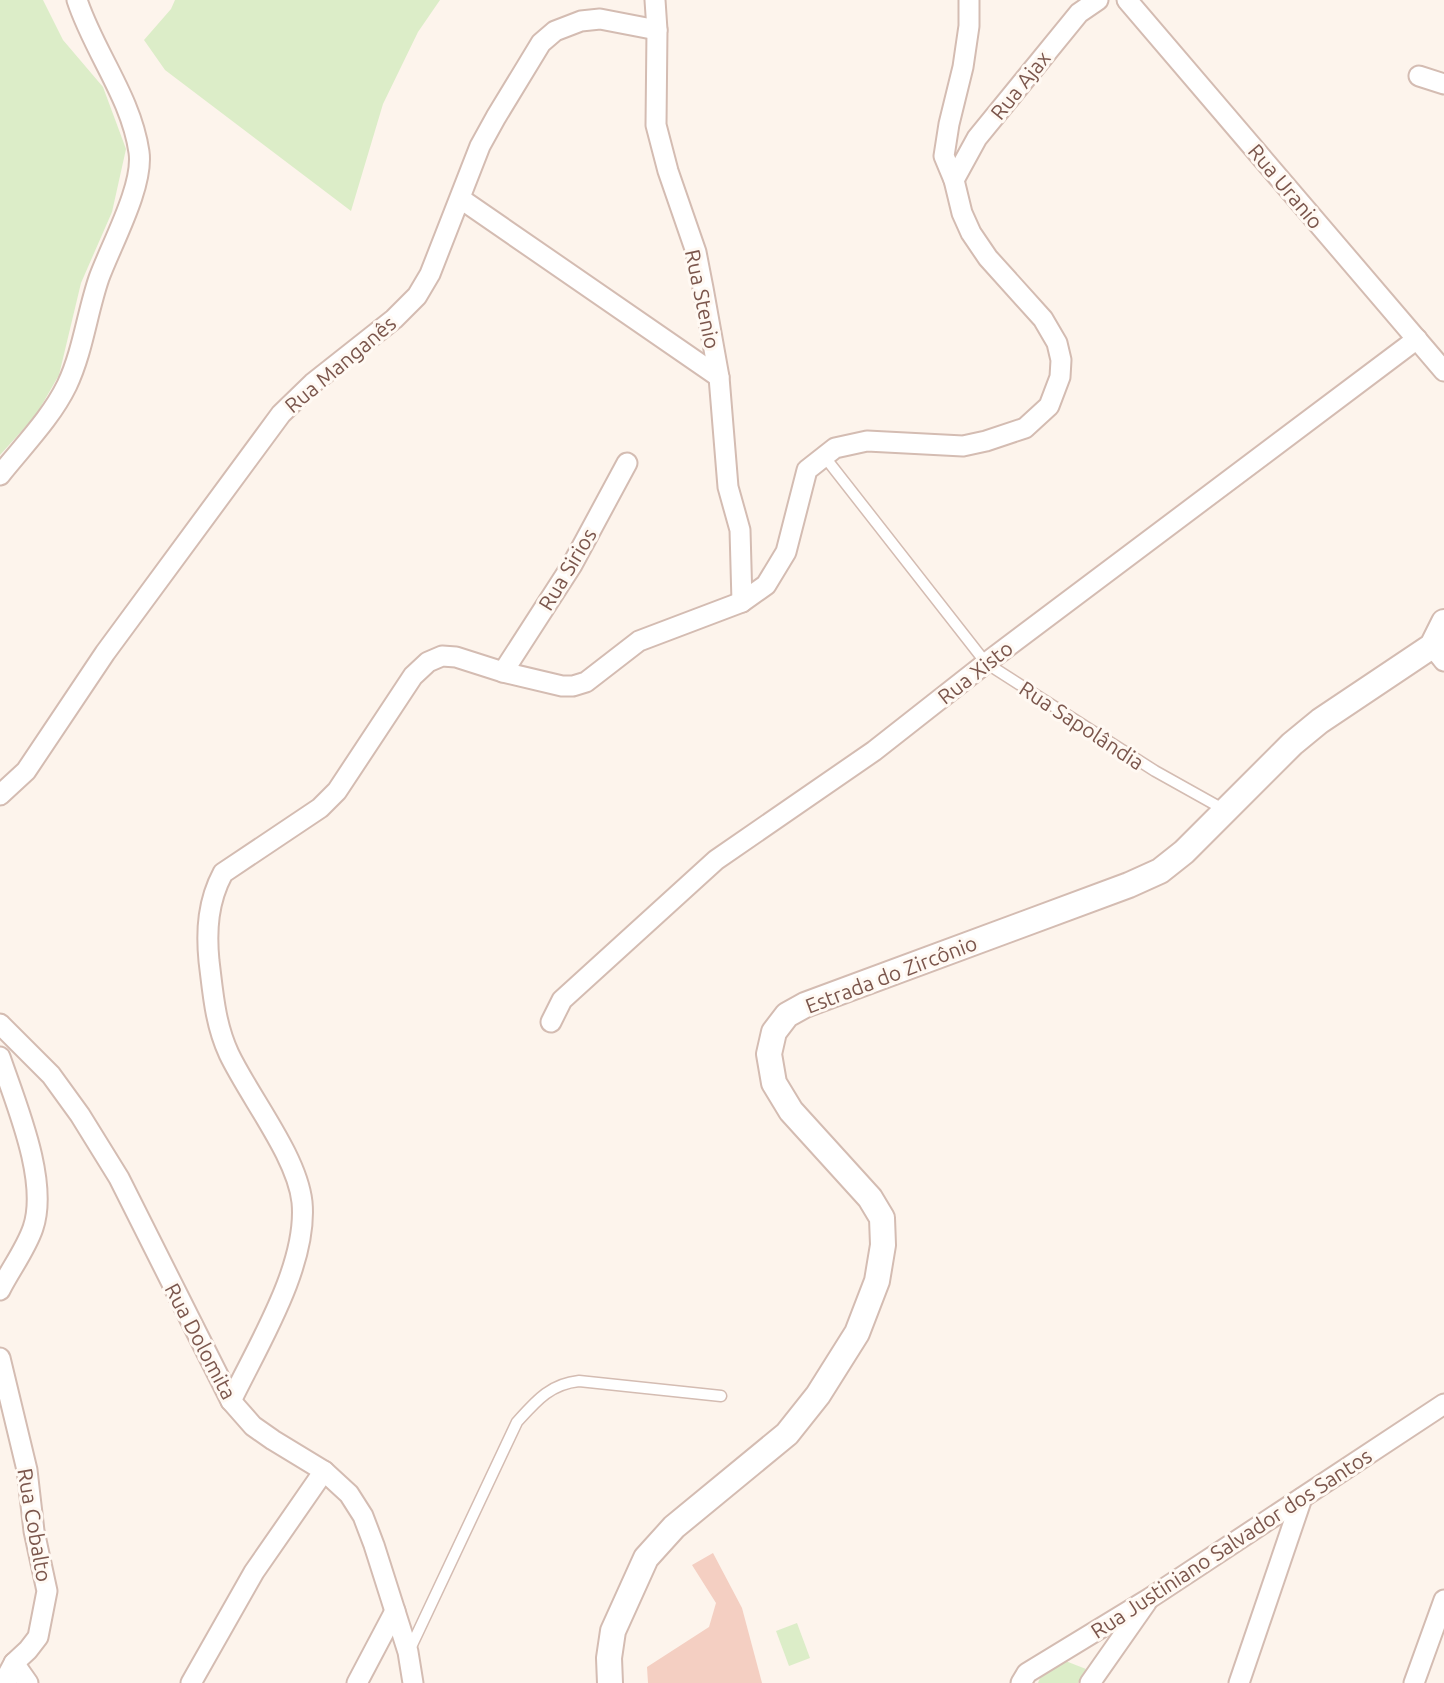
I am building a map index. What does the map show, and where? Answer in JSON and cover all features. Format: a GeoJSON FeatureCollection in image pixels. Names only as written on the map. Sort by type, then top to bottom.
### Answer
{"type":"FeatureCollection","features":[{"type":"Feature","properties":{"kind":"street"},"geometry":{"type":"LineString","coordinates":[[0,475],[51,411],[67,385],[99,279],[135,188],[140,168],[139,152],[126,105],[86,28],[77,0]]}},
{"type":"Feature","properties":{"kind":"street","name":"Rua Stenio"},"geometry":{"type":"LineString","coordinates":[[655,0],[656,125],[668,171],[696,253],[719,377],[727,486],[740,530],[742,602]]}},
{"type":"Feature","properties":{"kind":"street"},"geometry":{"type":"LineString","coordinates":[[231,1401],[288,1282],[302,1234],[302,1204],[299,1183],[229,1054],[215,1018],[208,934],[214,890],[223,873],[320,808],[337,791],[413,676],[428,662],[442,656],[456,657],[562,687],[586,682],[639,641],[742,602],[766,585],[786,552],[807,470],[835,448],[867,441],[962,446],[1026,428],[1049,406],[1060,377],[1061,360],[1057,343],[1043,319],[988,258],[971,233],[944,156],[948,124],[963,67],[969,26],[969,0]]}},
{"type":"Feature","properties":{"kind":"street","name":"Rua Ajax"},"geometry":{"type":"LineString","coordinates":[[954,180],[976,138],[1079,13],[1098,0]]}},
{"type":"Feature","properties":{"kind":"street","name":"Rua Uranio"},"geometry":{"type":"LineString","coordinates":[[1127,0],[1444,371]]}},
{"type":"Feature","properties":{"kind":"street","name":"Rua Manganês"},"geometry":{"type":"LineString","coordinates":[[0,795],[26,771],[105,653],[281,414],[313,383],[394,319],[417,296],[430,274],[481,146],[541,43],[555,31],[581,21],[600,19],[657,30]]}},
{"type":"Feature","properties":{"kind":"street"},"geometry":{"type":"LineString","coordinates":[[1419,76],[1444,84]]}},
{"type":"Feature","properties":{"kind":"street"},"geometry":{"type":"LineString","coordinates":[[461,199],[719,377]]}},
{"type":"Feature","properties":{"kind":"street","name":"Rua Xisto"},"geometry":{"type":"LineString","coordinates":[[551,1022],[562,1000],[696,875],[874,751],[986,663],[1417,339]]}},
{"type":"Feature","properties":{"kind":"street","name":"Rua Sirios"},"geometry":{"type":"LineString","coordinates":[[503,672],[572,565],[627,463]]}},
{"type":"Feature","properties":{"kind":"street","name":"Estrada do Zircônio"},"geometry":{"type":"LineString","coordinates":[[610,1683],[609,1658],[613,1631],[646,1558],[674,1527],[787,1434],[818,1395],[857,1333],[877,1281],[883,1245],[882,1218],[870,1198],[790,1111],[774,1083],[769,1054],[774,1032],[787,1015],[805,1005],[1129,885],[1160,871],[1184,852],[1292,744],[1320,721],[1438,654],[1444,622]]}},
{"type":"Feature","properties":{"kind":"street","name":"Rua Dolomita"},"geometry":{"type":"LineString","coordinates":[[0,1024],[51,1075],[119,1178],[231,1401],[253,1426],[324,1471],[349,1494],[363,1516],[408,1653],[413,1683]]}},
{"type":"Feature","properties":{"kind":"street"},"geometry":{"type":"LineString","coordinates":[[0,1057],[36,1172],[38,1199],[33,1228],[0,1290]]}},
{"type":"Feature","properties":{"kind":"street","name":"Rua Cobalto"},"geometry":{"type":"LineString","coordinates":[[0,1358],[27,1470],[34,1531],[47,1591],[38,1637],[15,1663],[7,1676],[7,1683]]}},
{"type":"Feature","properties":{"kind":"street","name":"Rua Justiniano Salvador dos Santos"},"geometry":{"type":"LineString","coordinates":[[1021,1683],[1027,1673],[1150,1598],[1444,1404]]}},
{"type":"Feature","properties":{"kind":"street"},"geometry":{"type":"LineString","coordinates":[[191,1683],[254,1572],[324,1471]]}},
{"type":"Feature","properties":{"kind":"street"},"geometry":{"type":"LineString","coordinates":[[1239,1683],[1302,1498]]}},
{"type":"Feature","properties":{"kind":"street"},"geometry":{"type":"LineString","coordinates":[[1090,1683],[1150,1598]]}},
{"type":"Feature","properties":{"kind":"street"},"geometry":{"type":"LineString","coordinates":[[1414,1683],[1444,1600]]}},
{"type":"Feature","properties":{"kind":"street"},"geometry":{"type":"LineString","coordinates":[[357,1683],[395,1611]]}},
{"type":"Feature","properties":{"kind":"street"},"geometry":{"type":"LineString","coordinates":[[15,1663],[28,1683]]}},
{"type":"Feature","properties":{"kind":"lane","name":"Rua Sapolândia"},"geometry":{"type":"LineString","coordinates":[[823,456],[986,663],[1154,771],[1226,811]]}},
{"type":"Feature","properties":{"kind":"lane"},"geometry":{"type":"LineString","coordinates":[[408,1653],[517,1423],[543,1393],[565,1382],[579,1381],[721,1396]]}},
{"type":"Feature","properties":{"kind":"green space"},"geometry":{"type":"Polygon","coordinates":[[[0,0],[43,0],[63,40],[103,87],[126,149],[112,212],[81,283],[59,375],[36,415],[0,455],[0,0]]]}},
{"type":"Feature","properties":{"kind":"green space"},"geometry":{"type":"Polygon","coordinates":[[[175,0],[440,0],[418,32],[383,104],[351,211],[165,70],[144,40],[171,9],[175,0]]]}},
{"type":"Feature","properties":{"kind":"green space"},"geometry":{"type":"Polygon","coordinates":[[[797,1623],[810,1658],[789,1666],[776,1631],[797,1623]]]}},
{"type":"Feature","properties":{"kind":"green space"},"geometry":{"type":"Polygon","coordinates":[[[1063,1660],[1086,1669],[1078,1683],[1038,1683],[1040,1678],[1063,1660]]]}},
{"type":"Feature","properties":{"kind":"building"},"geometry":{"type":"Polygon","coordinates":[[[713,1553],[742,1608],[762,1683],[648,1683],[647,1667],[709,1627],[716,1603],[692,1565],[713,1553]]]}}]}
